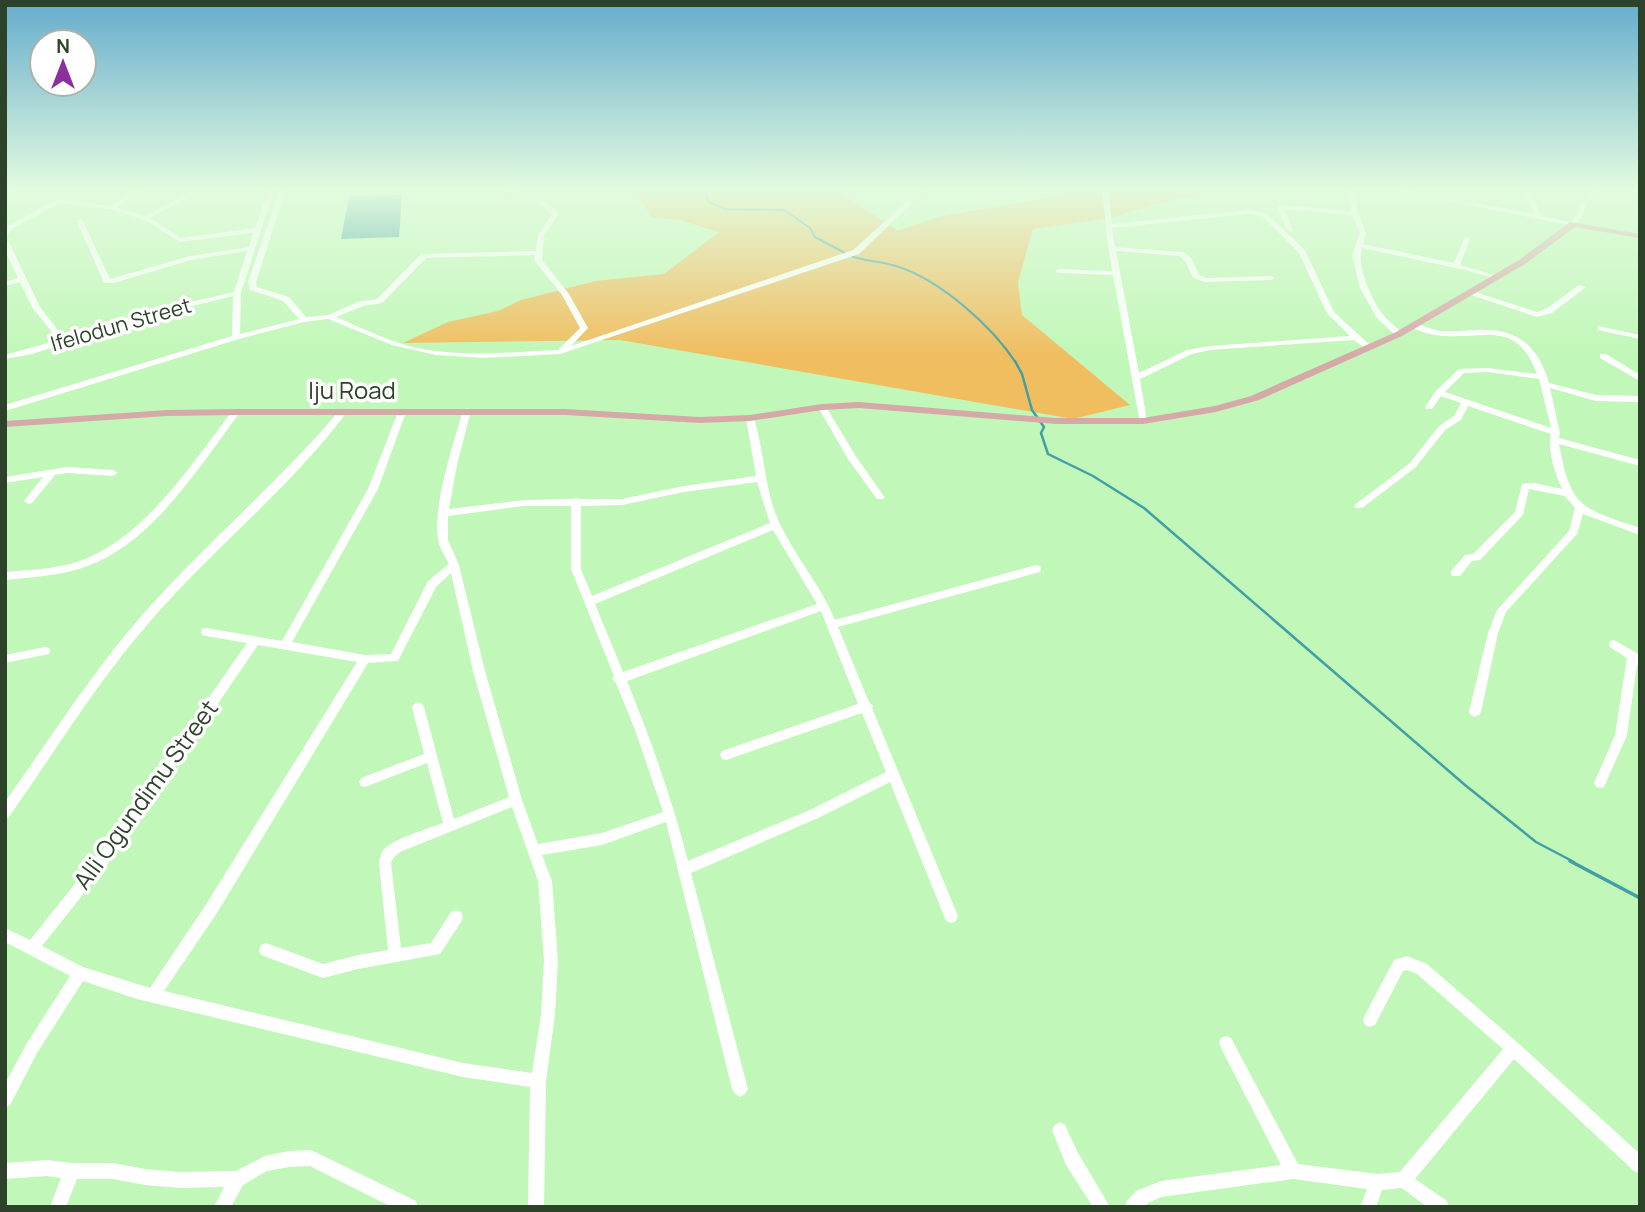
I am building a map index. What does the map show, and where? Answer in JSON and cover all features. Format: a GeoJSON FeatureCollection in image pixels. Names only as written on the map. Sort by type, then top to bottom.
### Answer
{"type":"FeatureCollection","features":[{"type":"Feature","properties":{"kind":"main road","name":"Iju Road"},"geometry":{"type":"LineString","coordinates":[[5,424],[167,413],[236,412],[565,412],[700,420],[750,418],[822,407],[859,405],[1056,421],[1143,421],[1216,409],[1255,398],[1367,346],[1415,327],[1472,294],[1547,244]]}},
{"type":"Feature","properties":{"kind":"street"},"geometry":{"type":"LineString","coordinates":[[90,244],[107,281],[190,258],[253,248]]}},
{"type":"Feature","properties":{"kind":"street"},"geometry":{"type":"LineString","coordinates":[[236,337],[237,293],[254,244]]}},
{"type":"Feature","properties":{"kind":"street"},"geometry":{"type":"LineString","coordinates":[[265,244],[252,282],[253,288],[286,299],[304,320]]}},
{"type":"Feature","properties":{"kind":"street"},"geometry":{"type":"LineString","coordinates":[[539,244],[537,253],[542,269],[565,294],[584,328],[560,352]]}},
{"type":"Feature","properties":{"kind":"street"},"geometry":{"type":"LineString","coordinates":[[329,317],[379,338],[435,353],[560,352],[834,261],[856,252],[865,244]]}},
{"type":"Feature","properties":{"kind":"street"},"geometry":{"type":"LineString","coordinates":[[1111,244],[1143,421]]}},
{"type":"Feature","properties":{"kind":"street"},"geometry":{"type":"LineString","coordinates":[[1294,244],[1302,251],[1331,313],[1367,346]]}},
{"type":"Feature","properties":{"kind":"street"},"geometry":{"type":"LineString","coordinates":[[1456,266],[1465,244]]}},
{"type":"Feature","properties":{"kind":"street"},"geometry":{"type":"LineString","coordinates":[[1399,334],[1380,316],[1364,288],[1356,262],[1358,245],[1497,277]]}},
{"type":"Feature","properties":{"kind":"street"},"geometry":{"type":"LineString","coordinates":[[1112,249],[1181,254],[1189,261],[1196,276],[1206,280],[1271,278]]}},
{"type":"Feature","properties":{"kind":"street"},"geometry":{"type":"LineString","coordinates":[[8,253],[36,307],[62,341]]}},
{"type":"Feature","properties":{"kind":"street"},"geometry":{"type":"LineString","coordinates":[[5,408],[236,337],[304,320],[329,317],[361,304],[382,300],[424,256],[537,253]]}},
{"type":"Feature","properties":{"kind":"street"},"geometry":{"type":"LineString","coordinates":[[1059,271],[1117,273]]}},
{"type":"Feature","properties":{"kind":"street"},"geometry":{"type":"LineString","coordinates":[[5,284],[22,279]]}},
{"type":"Feature","properties":{"kind":"street"},"geometry":{"type":"LineString","coordinates":[[1472,294],[1537,315],[1549,311],[1582,287]]}},
{"type":"Feature","properties":{"kind":"street","name":"Ifelodun Street"},"geometry":{"type":"LineString","coordinates":[[7,354],[237,293]]}},
{"type":"Feature","properties":{"kind":"street"},"geometry":{"type":"LineString","coordinates":[[1415,327],[1441,335],[1486,332],[1522,340],[1528,346],[1544,380],[1565,493],[1579,509],[1640,532]]}},
{"type":"Feature","properties":{"kind":"street"},"geometry":{"type":"LineString","coordinates":[[1601,328],[1640,337]]}},
{"type":"Feature","properties":{"kind":"street"},"geometry":{"type":"LineString","coordinates":[[1137,377],[1199,349],[1356,338]]}},
{"type":"Feature","properties":{"kind":"street"},"geometry":{"type":"LineString","coordinates":[[1603,356],[1640,379]]}},
{"type":"Feature","properties":{"kind":"street"},"geometry":{"type":"LineString","coordinates":[[1429,407],[1438,393],[1462,370],[1488,370],[1544,380],[1597,398],[1640,398]]}},
{"type":"Feature","properties":{"kind":"street"},"geometry":{"type":"LineString","coordinates":[[1438,393],[1466,401],[1555,436],[1640,463]]}},
{"type":"Feature","properties":{"kind":"street"},"geometry":{"type":"LineString","coordinates":[[1359,506],[1413,465],[1443,428],[1458,418],[1466,401]]}},
{"type":"Feature","properties":{"kind":"street"},"geometry":{"type":"LineString","coordinates":[[822,407],[851,457],[880,497]]}},
{"type":"Feature","properties":{"kind":"street"},"geometry":{"type":"LineString","coordinates":[[467,411],[452,465],[443,513],[443,540],[454,565],[479,671],[516,800],[545,881],[551,960],[548,1015],[538,1081],[536,1207]]}},
{"type":"Feature","properties":{"kind":"street"},"geometry":{"type":"LineString","coordinates":[[5,576],[85,563],[124,542],[144,524],[236,412]]}},
{"type":"Feature","properties":{"kind":"street"},"geometry":{"type":"LineString","coordinates":[[5,813],[117,654],[149,615],[283,482],[343,412]]}},
{"type":"Feature","properties":{"kind":"street"},"geometry":{"type":"LineString","coordinates":[[285,646],[373,489],[402,412]]}},
{"type":"Feature","properties":{"kind":"street"},"geometry":{"type":"LineString","coordinates":[[750,418],[761,478],[775,524],[824,606],[951,916]]}},
{"type":"Feature","properties":{"kind":"street"},"geometry":{"type":"LineString","coordinates":[[5,480],[41,477],[67,470],[113,473]]}},
{"type":"Feature","properties":{"kind":"street"},"geometry":{"type":"LineString","coordinates":[[29,501],[51,473]]}},
{"type":"Feature","properties":{"kind":"street"},"geometry":{"type":"LineString","coordinates":[[443,513],[524,503],[622,502],[684,489],[761,478]]}},
{"type":"Feature","properties":{"kind":"street"},"geometry":{"type":"LineString","coordinates":[[1456,573],[1469,558],[1476,558],[1520,513],[1525,486],[1535,485],[1565,493]]}},
{"type":"Feature","properties":{"kind":"street"},"geometry":{"type":"LineString","coordinates":[[576,501],[576,569],[591,601],[597,626],[618,679],[641,730],[670,815],[740,1089]]}},
{"type":"Feature","properties":{"kind":"street"},"geometry":{"type":"LineString","coordinates":[[1475,712],[1493,633],[1502,610],[1574,532],[1579,509]]}},
{"type":"Feature","properties":{"kind":"street"},"geometry":{"type":"LineString","coordinates":[[591,601],[775,524]]}},
{"type":"Feature","properties":{"kind":"street"},"geometry":{"type":"LineString","coordinates":[[206,632],[365,659],[394,658],[432,584],[454,565]]}},
{"type":"Feature","properties":{"kind":"street"},"geometry":{"type":"LineString","coordinates":[[832,625],[1036,569]]}},
{"type":"Feature","properties":{"kind":"street"},"geometry":{"type":"LineString","coordinates":[[618,679],[824,606]]}},
{"type":"Feature","properties":{"kind":"street","name":"Alli Ogundimu Street"},"geometry":{"type":"LineString","coordinates":[[33,947],[111,849],[255,641]]}},
{"type":"Feature","properties":{"kind":"street"},"geometry":{"type":"LineString","coordinates":[[1600,783],[1621,735],[1636,659],[1614,644]]}},
{"type":"Feature","properties":{"kind":"street"},"geometry":{"type":"LineString","coordinates":[[5,659],[45,651]]}},
{"type":"Feature","properties":{"kind":"street"},"geometry":{"type":"LineString","coordinates":[[153,996],[212,908],[365,659]]}},
{"type":"Feature","properties":{"kind":"street"},"geometry":{"type":"LineString","coordinates":[[726,755],[867,706]]}},
{"type":"Feature","properties":{"kind":"street"},"geometry":{"type":"LineString","coordinates":[[418,707],[450,827]]}},
{"type":"Feature","properties":{"kind":"street"},"geometry":{"type":"LineString","coordinates":[[365,782],[432,756]]}},
{"type":"Feature","properties":{"kind":"street"},"geometry":{"type":"LineString","coordinates":[[685,869],[814,814],[894,775]]}},
{"type":"Feature","properties":{"kind":"street"},"geometry":{"type":"LineString","coordinates":[[395,954],[385,863],[387,855],[395,848],[516,800]]}},
{"type":"Feature","properties":{"kind":"street"},"geometry":{"type":"LineString","coordinates":[[535,850],[602,839],[670,815]]}},
{"type":"Feature","properties":{"kind":"street"},"geometry":{"type":"LineString","coordinates":[[266,950],[323,971],[395,954],[435,949],[456,917]]}},
{"type":"Feature","properties":{"kind":"street"},"geometry":{"type":"LineString","coordinates":[[5,935],[80,973],[153,996],[463,1070],[538,1081]]}},
{"type":"Feature","properties":{"kind":"street"},"geometry":{"type":"LineString","coordinates":[[1370,1020],[1399,965],[1413,964],[1513,1048],[1640,1166]]}},
{"type":"Feature","properties":{"kind":"street"},"geometry":{"type":"LineString","coordinates":[[5,1100],[32,1048],[80,973]]}},
{"type":"Feature","properties":{"kind":"street"},"geometry":{"type":"LineString","coordinates":[[1226,1043],[1293,1171]]}},
{"type":"Feature","properties":{"kind":"street"},"geometry":{"type":"LineString","coordinates":[[1404,1180],[1513,1048]]}},
{"type":"Feature","properties":{"kind":"street"},"geometry":{"type":"LineString","coordinates":[[1060,1130],[1072,1159],[1102,1207]]}},
{"type":"Feature","properties":{"kind":"street"},"geometry":{"type":"LineString","coordinates":[[5,1171],[47,1168],[113,1171],[180,1180],[237,1179],[265,1164],[311,1158],[410,1207]]}},
{"type":"Feature","properties":{"kind":"street"},"geometry":{"type":"LineString","coordinates":[[58,1207],[72,1171]]}},
{"type":"Feature","properties":{"kind":"street"},"geometry":{"type":"LineString","coordinates":[[1133,1207],[1142,1197],[1161,1189],[1293,1171],[1377,1182],[1404,1180],[1441,1207]]}},
{"type":"Feature","properties":{"kind":"street"},"geometry":{"type":"LineString","coordinates":[[222,1207],[237,1179]]}},
{"type":"Feature","properties":{"kind":"street"},"geometry":{"type":"LineString","coordinates":[[1368,1207],[1377,1182]]}},
{"type":"Feature","properties":{"kind":"shaded area"},"geometry":{"type":"Polygon","coordinates":[[[704,244],[1029,244],[1018,282],[1022,315],[1130,405],[1073,419],[620,340],[403,343],[448,322],[498,311],[521,300],[596,281],[664,274],[704,244]]]}},
{"type":"Feature","properties":{"kind":"waterway"},"geometry":{"type":"LineString","coordinates":[[827,244],[845,253]]}},
{"type":"Feature","properties":{"kind":"waterway"},"geometry":{"type":"LineString","coordinates":[[851,256],[899,267],[932,283],[980,320],[1016,363]]}},
{"type":"Feature","properties":{"kind":"waterway"},"geometry":{"type":"LineString","coordinates":[[1015,361],[1022,374],[1032,410],[1044,427],[1041,433],[1048,454],[1093,476],[1144,508],[1465,785],[1536,842],[1574,862]]}},
{"type":"Feature","properties":{"kind":"waterway"},"geometry":{"type":"LineString","coordinates":[[1570,861],[1640,898]]}}]}
